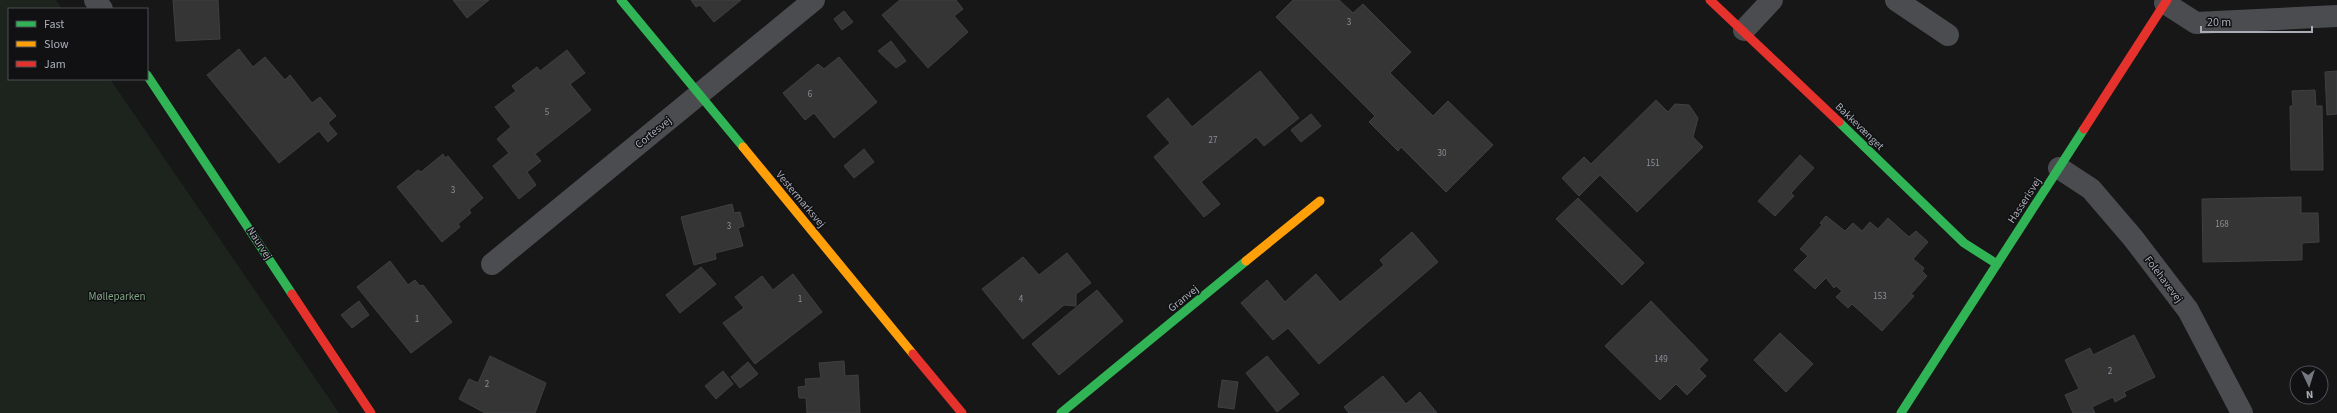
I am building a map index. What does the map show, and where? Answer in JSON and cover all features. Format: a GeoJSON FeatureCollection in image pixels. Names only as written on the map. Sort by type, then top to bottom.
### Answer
{"type":"FeatureCollection","features":[{"type":"Feature","properties":{"kind":"street"},"geometry":{"type":"LineString","coordinates":[[95,0],[101,8]]}},
{"type":"Feature","properties":{"kind":"street","name":"Vestermarksvej"},"geometry":{"type":"LineString","coordinates":[[621,0],[962,413]]}},
{"type":"Feature","properties":{"kind":"street","name":"Cortesvej"},"geometry":{"type":"LineString","coordinates":[[492,264],[814,0]]}},
{"type":"Feature","properties":{"kind":"street","name":"Bakkevænget"},"geometry":{"type":"LineString","coordinates":[[1710,0],[1744,30],[1964,243],[1997,264]]}},
{"type":"Feature","properties":{"kind":"street"},"geometry":{"type":"LineString","coordinates":[[1744,30],[1772,0]]}},
{"type":"Feature","properties":{"kind":"street"},"geometry":{"type":"LineString","coordinates":[[1896,0],[1948,35]]}},
{"type":"Feature","properties":{"kind":"street"},"geometry":{"type":"LineString","coordinates":[[2166,1],[2196,23],[2337,16]]}},
{"type":"Feature","properties":{"kind":"street","name":"Hasserisvej"},"geometry":{"type":"LineString","coordinates":[[1901,413],[2166,1]]}},
{"type":"Feature","properties":{"kind":"street","name":"Naurvej"},"geometry":{"type":"LineString","coordinates":[[148,77],[371,413]]}},
{"type":"Feature","properties":{"kind":"street","name":"Folehavevej"},"geometry":{"type":"LineString","coordinates":[[2059,168],[2091,189],[2133,238],[2188,310],[2242,413]]}},
{"type":"Feature","properties":{"kind":"street","name":"Granvej"},"geometry":{"type":"LineString","coordinates":[[1061,413],[1320,201]]}},
{"type":"Feature","properties":{"kind":"green space","name":"Mølleparken"},"geometry":{"type":"Polygon","coordinates":[[[0,0],[56,0],[61,8],[8,8],[8,80],[111,80],[339,413],[0,413],[0,0]]]}},
{"type":"Feature","properties":{"kind":"building"},"geometry":{"type":"Polygon","coordinates":[[[173,0],[218,0],[220,39],[176,41],[173,0]]]}},
{"type":"Feature","properties":{"kind":"building"},"geometry":{"type":"Polygon","coordinates":[[[453,0],[489,0],[467,18],[453,0]]]}},
{"type":"Feature","properties":{"kind":"building"},"geometry":{"type":"Polygon","coordinates":[[[691,0],[741,0],[714,22],[700,5],[696,7],[691,0]]]}},
{"type":"Feature","properties":{"kind":"building"},"geometry":{"type":"Polygon","coordinates":[[[900,0],[956,0],[963,9],[954,16],[968,32],[928,68],[882,15],[900,0]]]}},
{"type":"Feature","properties":{"kind":"building"},"geometry":{"type":"Polygon","coordinates":[[[1293,0],[1339,0],[1353,13],[1363,4],[1411,52],[1390,73],[1433,116],[1448,101],[1493,145],[1446,192],[1401,147],[1398,151],[1369,122],[1375,116],[1276,17],[1293,0]]]}},
{"type":"Feature","properties":{"kind":"building"},"geometry":{"type":"Polygon","coordinates":[[[844,11],[853,22],[842,30],[834,19],[844,11]]]}},
{"type":"Feature","properties":{"kind":"building"},"geometry":{"type":"Polygon","coordinates":[[[891,41],[906,61],[896,68],[878,51],[891,41]]]}},
{"type":"Feature","properties":{"kind":"building"},"geometry":{"type":"Polygon","coordinates":[[[239,49],[253,67],[265,57],[285,80],[290,75],[312,103],[320,97],[336,116],[328,123],[337,134],[328,142],[319,131],[279,163],[207,75],[239,49]]]}},
{"type":"Feature","properties":{"kind":"building"},"geometry":{"type":"Polygon","coordinates":[[[567,50],[585,73],[570,84],[591,110],[535,154],[541,161],[527,172],[536,185],[519,199],[493,166],[509,153],[497,139],[511,127],[495,107],[516,91],[512,86],[537,67],[540,71],[567,50]]]}},
{"type":"Feature","properties":{"kind":"building"},"geometry":{"type":"Polygon","coordinates":[[[839,57],[877,102],[834,138],[814,113],[805,120],[783,93],[818,64],[824,69],[839,57]]]}},
{"type":"Feature","properties":{"kind":"building"},"geometry":{"type":"Polygon","coordinates":[[[1260,71],[1299,118],[1264,146],[1256,137],[1201,182],[1220,204],[1204,217],[1154,157],[1170,143],[1147,116],[1168,98],[1192,127],[1260,71]]]}},
{"type":"Feature","properties":{"kind":"building"},"geometry":{"type":"Polygon","coordinates":[[[2337,71],[2337,114],[2327,115],[2325,72],[2337,71]]]}},
{"type":"Feature","properties":{"kind":"building"},"geometry":{"type":"Polygon","coordinates":[[[2315,90],[2316,106],[2322,106],[2323,170],[2291,170],[2290,106],[2293,106],[2292,91],[2315,90]]]}},
{"type":"Feature","properties":{"kind":"building"},"geometry":{"type":"Polygon","coordinates":[[[1656,100],[1668,112],[1675,104],[1689,105],[1698,118],[1693,137],[1703,147],[1637,212],[1600,175],[1579,196],[1562,178],[1584,157],[1591,164],[1656,100]]]}},
{"type":"Feature","properties":{"kind":"building"},"geometry":{"type":"Polygon","coordinates":[[[1311,114],[1321,126],[1301,142],[1291,130],[1311,114]]]}},
{"type":"Feature","properties":{"kind":"building"},"geometry":{"type":"Polygon","coordinates":[[[864,149],[874,162],[854,178],[844,166],[864,149]]]}},
{"type":"Feature","properties":{"kind":"building"},"geometry":{"type":"Polygon","coordinates":[[[443,154],[445,158],[448,156],[483,198],[469,210],[471,213],[458,224],[460,227],[442,242],[397,187],[418,170],[421,172],[443,154]]]}},
{"type":"Feature","properties":{"kind":"building"},"geometry":{"type":"Polygon","coordinates":[[[1800,155],[1814,168],[1791,193],[1794,196],[1775,216],[1758,201],[1800,155]]]}},
{"type":"Feature","properties":{"kind":"building"},"geometry":{"type":"Polygon","coordinates":[[[2301,197],[2301,213],[2318,213],[2319,242],[2302,243],[2302,260],[2203,262],[2202,199],[2301,197]]]}},
{"type":"Feature","properties":{"kind":"building"},"geometry":{"type":"Polygon","coordinates":[[[1578,198],[1644,263],[1622,285],[1556,219],[1578,198]]]}},
{"type":"Feature","properties":{"kind":"building"},"geometry":{"type":"Polygon","coordinates":[[[732,204],[734,213],[740,212],[744,226],[738,228],[743,246],[715,253],[716,259],[694,265],[681,217],[732,204]]]}},
{"type":"Feature","properties":{"kind":"building"},"geometry":{"type":"Polygon","coordinates":[[[1826,216],[1845,231],[1853,223],[1862,231],[1870,222],[1878,229],[1888,218],[1909,237],[1916,231],[1928,242],[1913,259],[1924,268],[1922,271],[1927,276],[1911,294],[1914,296],[1882,331],[1852,304],[1848,308],[1836,297],[1842,291],[1836,286],[1834,288],[1826,278],[1815,289],[1794,270],[1808,256],[1800,249],[1822,225],[1820,223],[1826,216]]]}},
{"type":"Feature","properties":{"kind":"building"},"geometry":{"type":"Polygon","coordinates":[[[1412,232],[1438,262],[1319,364],[1288,328],[1273,340],[1241,303],[1267,280],[1285,302],[1316,274],[1340,302],[1384,265],[1380,260],[1412,232]]]}},
{"type":"Feature","properties":{"kind":"building"},"geometry":{"type":"Polygon","coordinates":[[[1067,253],[1091,283],[1076,294],[1076,306],[1064,305],[1023,339],[982,289],[1023,257],[1039,275],[1067,253]]]}},
{"type":"Feature","properties":{"kind":"building"},"geometry":{"type":"Polygon","coordinates":[[[390,261],[408,285],[415,280],[420,286],[423,285],[452,322],[411,353],[357,287],[390,261]]]}},
{"type":"Feature","properties":{"kind":"building"},"geometry":{"type":"Polygon","coordinates":[[[701,267],[716,284],[680,313],[666,295],[701,267]]]}},
{"type":"Feature","properties":{"kind":"building"},"geometry":{"type":"Polygon","coordinates":[[[793,274],[822,312],[755,364],[723,323],[744,308],[735,297],[762,276],[773,290],[793,274]]]}},
{"type":"Feature","properties":{"kind":"building"},"geometry":{"type":"Polygon","coordinates":[[[1097,290],[1123,321],[1059,375],[1032,344],[1097,290]]]}},
{"type":"Feature","properties":{"kind":"building"},"geometry":{"type":"Polygon","coordinates":[[[359,301],[369,315],[352,328],[341,315],[359,301]]]}},
{"type":"Feature","properties":{"kind":"building"},"geometry":{"type":"Polygon","coordinates":[[[1651,301],[1708,360],[1699,369],[1706,376],[1687,395],[1676,384],[1660,400],[1605,346],[1651,301]]]}},
{"type":"Feature","properties":{"kind":"building"},"geometry":{"type":"Polygon","coordinates":[[[1780,333],[1813,364],[1786,392],[1754,360],[1780,333]]]}},
{"type":"Feature","properties":{"kind":"building"},"geometry":{"type":"Polygon","coordinates":[[[2134,335],[2155,377],[2124,392],[2126,396],[2115,402],[2113,397],[2092,407],[2095,413],[2073,413],[2065,395],[2079,389],[2065,360],[2090,348],[2093,355],[2134,335]]]}},
{"type":"Feature","properties":{"kind":"building"},"geometry":{"type":"Polygon","coordinates":[[[490,356],[546,383],[535,413],[485,413],[459,399],[469,379],[478,383],[490,356]]]}},
{"type":"Feature","properties":{"kind":"building"},"geometry":{"type":"Polygon","coordinates":[[[1267,356],[1299,394],[1277,412],[1246,373],[1267,356]]]}},
{"type":"Feature","properties":{"kind":"building"},"geometry":{"type":"Polygon","coordinates":[[[844,361],[845,376],[858,375],[860,413],[807,413],[806,398],[799,398],[798,387],[806,386],[805,379],[821,378],[819,363],[844,361]]]}},
{"type":"Feature","properties":{"kind":"building"},"geometry":{"type":"Polygon","coordinates":[[[748,362],[758,374],[740,388],[731,377],[748,362]]]}},
{"type":"Feature","properties":{"kind":"building"},"geometry":{"type":"Polygon","coordinates":[[[723,371],[733,384],[716,399],[705,386],[723,371]]]}},
{"type":"Feature","properties":{"kind":"building"},"geometry":{"type":"Polygon","coordinates":[[[1383,376],[1406,404],[1420,392],[1437,413],[1349,413],[1344,407],[1383,376]]]}},
{"type":"Feature","properties":{"kind":"building"},"geometry":{"type":"Polygon","coordinates":[[[1222,380],[1238,382],[1234,409],[1218,407],[1222,380]]]}},
{"type":"Feature","properties":{"kind":"traffic: fast"},"geometry":{"type":"LineString","coordinates":[[621,0],[743,147]]}},
{"type":"Feature","properties":{"kind":"traffic: fast"},"geometry":{"type":"LineString","coordinates":[[148,77],[292,294]]}},
{"type":"Feature","properties":{"kind":"traffic: fast"},"geometry":{"type":"LineString","coordinates":[[1839,122],[1964,243],[1997,264]]}},
{"type":"Feature","properties":{"kind":"traffic: fast"},"geometry":{"type":"LineString","coordinates":[[1901,413],[2084,129]]}},
{"type":"Feature","properties":{"kind":"traffic: fast"},"geometry":{"type":"LineString","coordinates":[[1061,413],[1246,261]]}},
{"type":"Feature","properties":{"kind":"traffic: slow"},"geometry":{"type":"LineString","coordinates":[[743,147],[913,354]]}},
{"type":"Feature","properties":{"kind":"traffic: slow"},"geometry":{"type":"LineString","coordinates":[[1246,261],[1320,201]]}},
{"type":"Feature","properties":{"kind":"traffic: jam"},"geometry":{"type":"LineString","coordinates":[[1710,0],[1839,122]]}},
{"type":"Feature","properties":{"kind":"traffic: jam"},"geometry":{"type":"LineString","coordinates":[[2084,129],[2167,0]]}},
{"type":"Feature","properties":{"kind":"traffic: jam"},"geometry":{"type":"LineString","coordinates":[[292,294],[371,413]]}},
{"type":"Feature","properties":{"kind":"traffic: jam"},"geometry":{"type":"LineString","coordinates":[[913,354],[962,413]]}}]}
